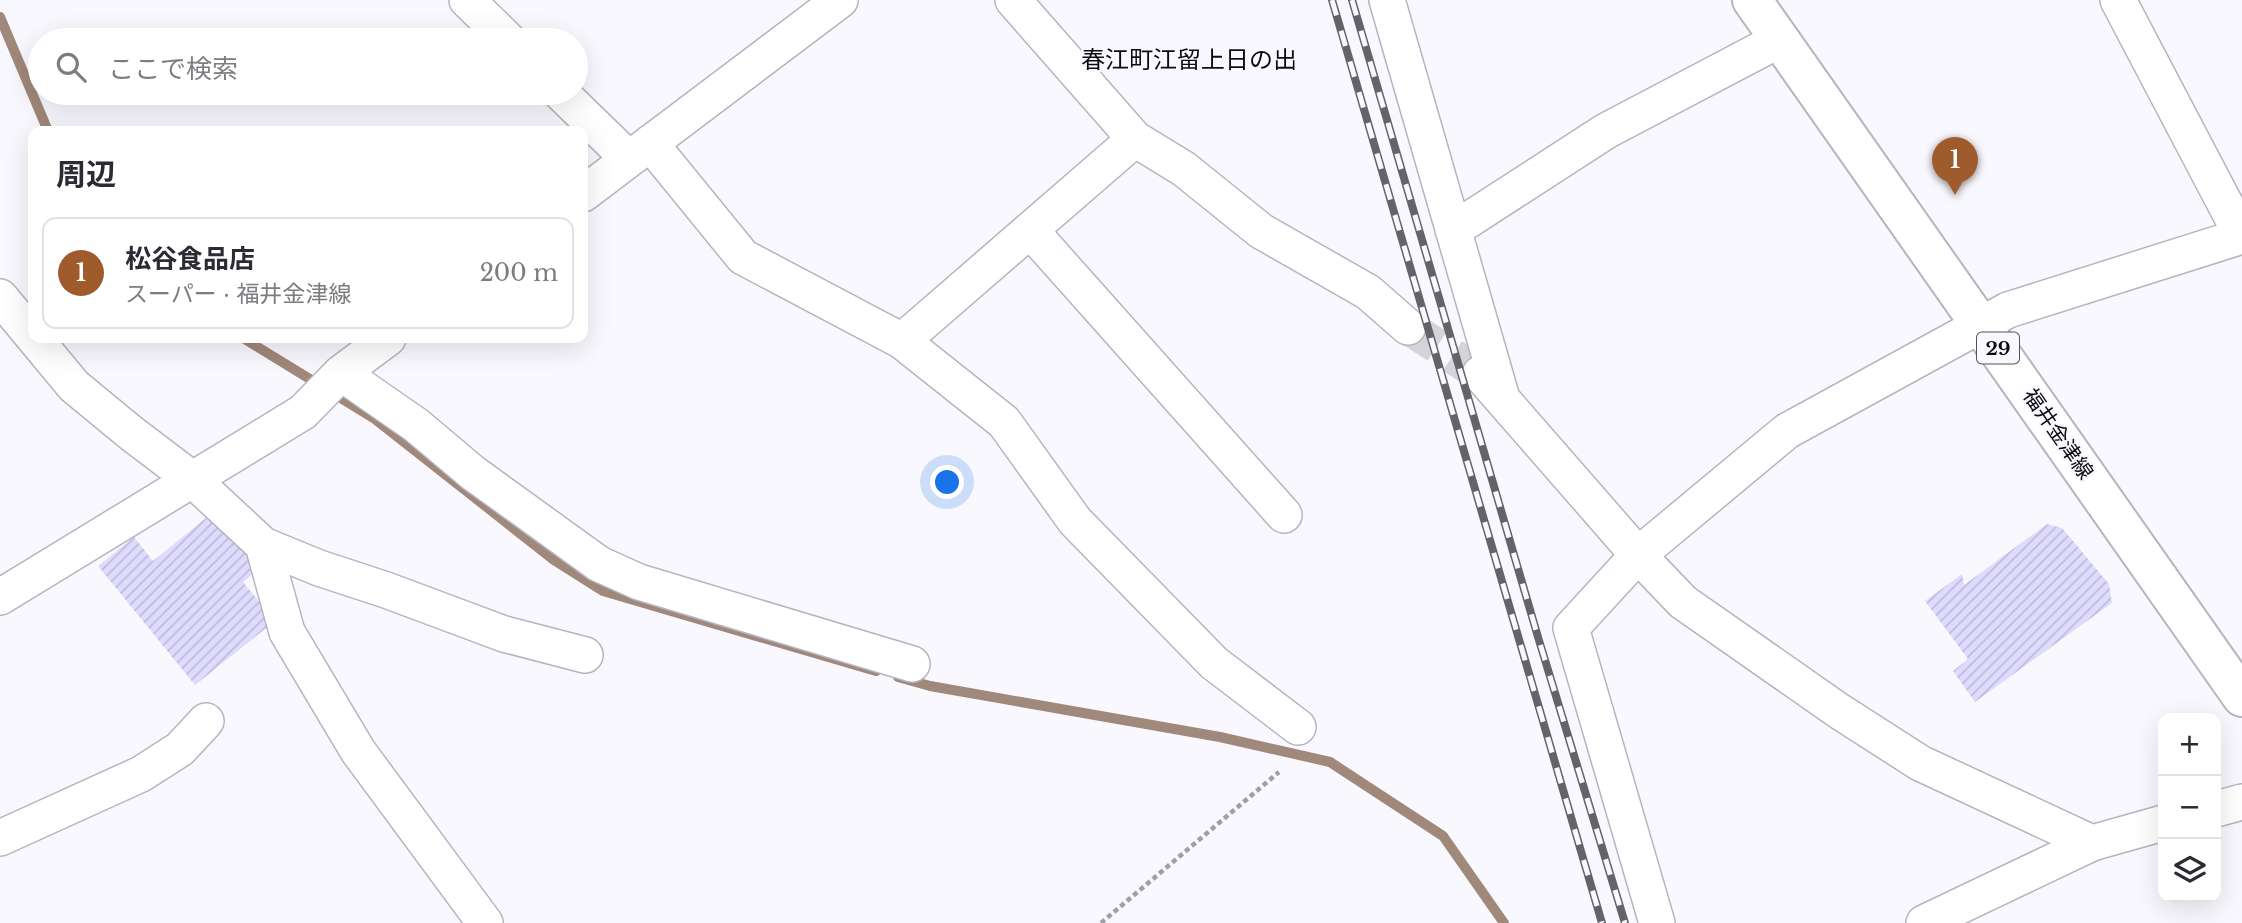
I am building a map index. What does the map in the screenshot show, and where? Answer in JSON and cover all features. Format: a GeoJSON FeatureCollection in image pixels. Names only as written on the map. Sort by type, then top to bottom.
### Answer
{"type":"FeatureCollection","features":[{"type":"Feature","properties":{"kind":"main road","name":"福井金津線"},"geometry":{"type":"LineString","coordinates":[[1752,0],[2241,695]]}},
{"type":"Feature","properties":{"kind":"street"},"geometry":{"type":"LineString","coordinates":[[467,0],[496,28]]}},
{"type":"Feature","properties":{"kind":"street"},"geometry":{"type":"LineString","coordinates":[[588,190],[839,0]]}},
{"type":"Feature","properties":{"kind":"street"},"geometry":{"type":"LineString","coordinates":[[1013,0],[1135,139],[1184,169],[1261,231],[1368,292],[1408,327]]}},
{"type":"Feature","properties":{"kind":"street"},"geometry":{"type":"LineString","coordinates":[[1657,923],[1571,628],[1637,555],[1787,431],[1981,324],[2023,304],[2242,236],[2118,0]]}},
{"type":"Feature","properties":{"kind":"street"},"geometry":{"type":"LineString","coordinates":[[1396,4],[1491,386],[1637,555],[1683,602],[1920,763],[2092,843]]}},
{"type":"Feature","properties":{"kind":"street"},"geometry":{"type":"LineString","coordinates":[[1453,230],[1606,131],[1779,40]]}},
{"type":"Feature","properties":{"kind":"street"},"geometry":{"type":"LineString","coordinates":[[577,105],[640,151],[743,257],[902,341],[1004,422],[1075,521],[1214,663],[1298,727]]}},
{"type":"Feature","properties":{"kind":"street"},"geometry":{"type":"LineString","coordinates":[[902,341],[1135,139]]}},
{"type":"Feature","properties":{"kind":"street"},"geometry":{"type":"LineString","coordinates":[[1030,230],[1284,515]]}},
{"type":"Feature","properties":{"kind":"street"},"geometry":{"type":"LineString","coordinates":[[0,297],[28,331]]}},
{"type":"Feature","properties":{"kind":"street"},"geometry":{"type":"LineString","coordinates":[[38,343],[74,386],[193,480],[263,545],[318,568],[504,634],[584,655]]}},
{"type":"Feature","properties":{"kind":"street"},"geometry":{"type":"LineString","coordinates":[[0,597],[303,412],[341,373],[381,343]]}},
{"type":"Feature","properties":{"kind":"street"},"geometry":{"type":"LineString","coordinates":[[341,373],[416,425],[473,473],[599,564],[639,582],[912,664]]}},
{"type":"Feature","properties":{"kind":"street"},"geometry":{"type":"LineString","coordinates":[[263,545],[287,632],[358,751],[485,923]]}},
{"type":"Feature","properties":{"kind":"street"},"geometry":{"type":"LineString","coordinates":[[0,838],[141,774],[180,749],[206,721]]}},
{"type":"Feature","properties":{"kind":"street"},"geometry":{"type":"LineString","coordinates":[[2221,808],[2242,802]]}},
{"type":"Feature","properties":{"kind":"street"},"geometry":{"type":"LineString","coordinates":[[1924,923],[1971,913],[2092,843],[2158,824]]}},
{"type":"Feature","properties":{"kind":"path"},"geometry":{"type":"LineString","coordinates":[[1101,923],[1279,772]]}},
{"type":"Feature","properties":{"kind":"building"},"geometry":{"type":"Polygon","coordinates":[[[212,513],[258,570],[243,582],[275,621],[195,685],[98,566],[134,537],[153,561],[212,513]]]}},
{"type":"Feature","properties":{"kind":"building"},"geometry":{"type":"Polygon","coordinates":[[[2047,524],[2062,528],[2109,584],[2112,603],[1975,702],[1953,671],[1968,659],[1925,601],[1962,574],[1964,585],[2047,524]]]}},
{"type":"Feature","properties":{"kind":"waterway"},"geometry":{"type":"LineString","coordinates":[[0,17],[28,84]]}},
{"type":"Feature","properties":{"kind":"waterway"},"geometry":{"type":"LineString","coordinates":[[37,105],[46,126]]}},
{"type":"Feature","properties":{"kind":"waterway"},"geometry":{"type":"LineString","coordinates":[[251,343],[375,419],[554,560],[603,591],[876,671]]}},
{"type":"Feature","properties":{"kind":"waterway"},"geometry":{"type":"LineString","coordinates":[[898,677],[930,686],[1220,737],[1330,762],[1443,836],[1504,923]]}},
{"type":"Feature","properties":{"kind":"tunnel"},"geometry":{"type":"LineString","coordinates":[[1408,327],[1480,374]]}},
{"type":"Feature","properties":{"kind":"railway"},"geometry":{"type":"LineString","coordinates":[[1332,0],[1602,923]]}},
{"type":"Feature","properties":{"kind":"railway"},"geometry":{"type":"LineString","coordinates":[[1352,0],[1538,637],[1625,923]]}},
{"type":"Feature","properties":{"kind":"place","name":"松谷食品店"},"geometry":{"type":"Point","coordinates":[1955,195]}},
{"type":"Feature","properties":{"kind":"district","name":"春江町江留上日の出"},"geometry":{"type":"Point","coordinates":[1189,59]}}]}
